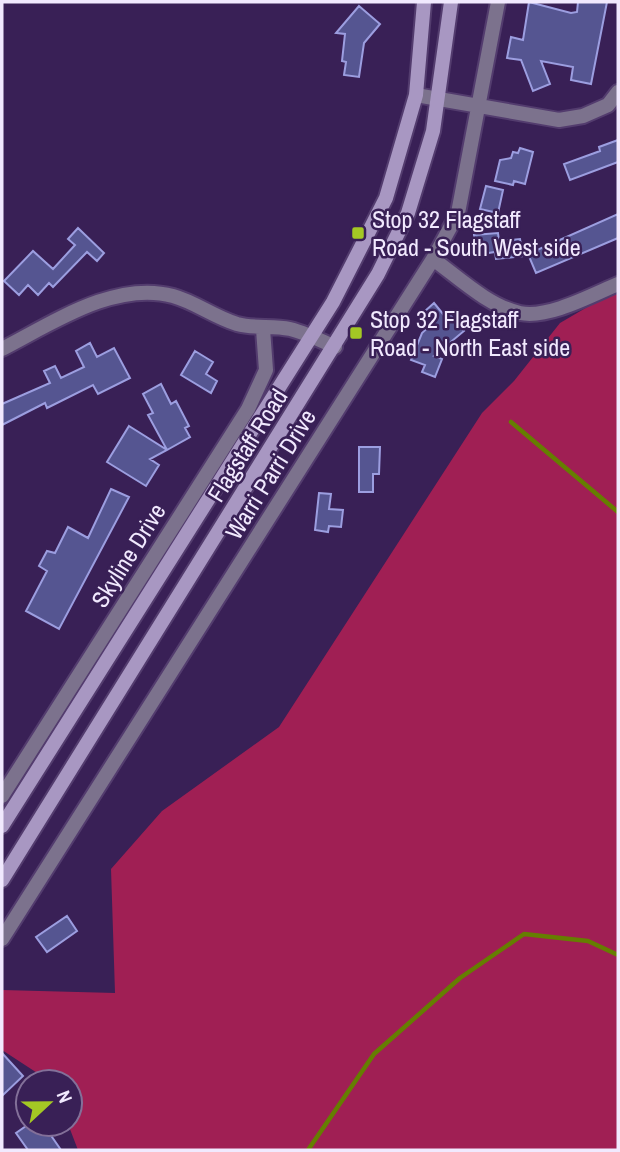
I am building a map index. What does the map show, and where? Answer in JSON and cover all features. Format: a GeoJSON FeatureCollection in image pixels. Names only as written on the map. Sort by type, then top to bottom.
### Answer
{"type":"FeatureCollection","features":[{"type":"Feature","properties":{"kind":"main road","name":"Flagstaff Road"},"geometry":{"type":"LineString","coordinates":[[2,826],[333,302],[386,198],[415,95],[424,2]]}},
{"type":"Feature","properties":{"kind":"main road","name":"Flagstaff Road"},"geometry":{"type":"LineString","coordinates":[[2,880],[378,274],[408,213],[433,131],[451,2]]}},
{"type":"Feature","properties":{"kind":"street","name":"Warri Parri Drive"},"geometry":{"type":"LineString","coordinates":[[2,939],[433,259],[458,213],[498,2]]}},
{"type":"Feature","properties":{"kind":"street"},"geometry":{"type":"LineString","coordinates":[[415,95],[559,120],[583,116],[608,105],[618,92]]}},
{"type":"Feature","properties":{"kind":"street"},"geometry":{"type":"LineString","coordinates":[[433,259],[489,298],[522,314],[560,309],[618,285]]}},
{"type":"Feature","properties":{"kind":"street"},"geometry":{"type":"LineString","coordinates":[[2,349],[75,313],[116,298],[149,291],[175,297],[239,325],[264,329],[287,328],[335,347]]}},
{"type":"Feature","properties":{"kind":"street","name":"Skyline Drive"},"geometry":{"type":"LineString","coordinates":[[2,796],[248,409],[266,370],[264,329]]}},
{"type":"Feature","properties":{"kind":"shaded area"},"geometry":{"type":"Polygon","coordinates":[[[618,289],[618,1150],[78,1150],[73,1138],[84,1138],[84,1068],[30,1068],[2,1050],[2,990],[115,993],[111,869],[162,811],[279,727],[482,413],[514,381],[560,323],[618,289]]]}},
{"type":"Feature","properties":{"kind":"building"},"geometry":{"type":"Polygon","coordinates":[[[529,2],[571,13],[577,12],[578,2],[607,2],[591,84],[571,80],[573,67],[541,61],[550,84],[533,91],[521,60],[507,58],[511,37],[523,40],[529,2]]]}},
{"type":"Feature","properties":{"kind":"building"},"geometry":{"type":"Polygon","coordinates":[[[359,6],[380,24],[364,43],[359,77],[344,75],[346,62],[342,61],[345,34],[336,33],[359,6]]]}},
{"type":"Feature","properties":{"kind":"building"},"geometry":{"type":"Polygon","coordinates":[[[618,140],[618,162],[570,180],[564,164],[600,151],[599,147],[618,140]]]}},
{"type":"Feature","properties":{"kind":"building"},"geometry":{"type":"Polygon","coordinates":[[[520,148],[533,152],[525,184],[514,181],[513,185],[495,181],[500,160],[511,158],[513,152],[518,153],[520,148]]]}},
{"type":"Feature","properties":{"kind":"building"},"geometry":{"type":"Polygon","coordinates":[[[486,186],[503,190],[498,213],[480,209],[486,186]]]}},
{"type":"Feature","properties":{"kind":"building"},"geometry":{"type":"Polygon","coordinates":[[[618,214],[618,238],[536,273],[528,254],[618,214]]]}},
{"type":"Feature","properties":{"kind":"building"},"geometry":{"type":"Polygon","coordinates":[[[78,228],[104,253],[97,261],[87,252],[53,287],[49,283],[38,295],[28,285],[19,295],[4,281],[33,251],[53,269],[75,245],[68,239],[78,228]]]}},
{"type":"Feature","properties":{"kind":"building"},"geometry":{"type":"Polygon","coordinates":[[[498,233],[499,241],[520,239],[523,256],[496,259],[495,252],[476,255],[474,235],[498,233]]]}},
{"type":"Feature","properties":{"kind":"building"},"geometry":{"type":"Polygon","coordinates":[[[434,303],[443,314],[447,311],[464,331],[434,356],[442,359],[435,377],[422,372],[425,365],[411,360],[422,333],[434,322],[425,311],[434,303]]]}},
{"type":"Feature","properties":{"kind":"building"},"geometry":{"type":"Polygon","coordinates":[[[90,343],[97,357],[114,348],[130,378],[98,394],[93,385],[47,408],[45,403],[2,425],[2,404],[50,383],[44,371],[55,366],[61,378],[84,367],[76,351],[90,343]]]}},
{"type":"Feature","properties":{"kind":"building"},"geometry":{"type":"Polygon","coordinates":[[[195,351],[213,362],[206,374],[217,381],[211,393],[181,375],[195,351]]]}},
{"type":"Feature","properties":{"kind":"building"},"geometry":{"type":"Polygon","coordinates":[[[161,384],[171,404],[176,401],[189,426],[185,428],[190,437],[167,450],[148,415],[153,413],[143,394],[161,384]]]}},
{"type":"Feature","properties":{"kind":"building"},"geometry":{"type":"Polygon","coordinates":[[[129,426],[167,450],[150,459],[159,465],[146,486],[107,462],[129,426]]]}},
{"type":"Feature","properties":{"kind":"building"},"geometry":{"type":"Polygon","coordinates":[[[359,447],[380,447],[379,474],[373,474],[373,492],[359,492],[359,447]]]}},
{"type":"Feature","properties":{"kind":"building"},"geometry":{"type":"Polygon","coordinates":[[[111,489],[129,497],[59,629],[26,611],[47,571],[39,566],[47,551],[55,553],[68,527],[88,538],[111,489]]]}},
{"type":"Feature","properties":{"kind":"building"},"geometry":{"type":"Polygon","coordinates":[[[319,493],[331,494],[329,509],[343,510],[341,527],[329,526],[328,532],[315,530],[319,493]]]}},
{"type":"Feature","properties":{"kind":"building"},"geometry":{"type":"Polygon","coordinates":[[[67,916],[77,931],[47,952],[36,937],[67,916]]]}},
{"type":"Feature","properties":{"kind":"building"},"geometry":{"type":"Polygon","coordinates":[[[2,1053],[16,1068],[14,1085],[2,1096],[2,1053]]]}},
{"type":"Feature","properties":{"kind":"building"},"geometry":{"type":"Polygon","coordinates":[[[20,1138],[53,1138],[61,1150],[28,1150],[20,1138]]]}},
{"type":"Feature","properties":{"kind":"waterway"},"geometry":{"type":"LineString","coordinates":[[511,422],[618,512]]}},
{"type":"Feature","properties":{"kind":"waterway"},"geometry":{"type":"LineString","coordinates":[[308,1150],[374,1054],[460,978],[524,934],[588,941],[618,955]]}},
{"type":"Feature","properties":{"kind":"place","name":"Stop 32 Flagstaff Road - South West side"},"geometry":{"type":"Point","coordinates":[358,233]}},
{"type":"Feature","properties":{"kind":"place","name":"Stop 32 Flagstaff Road - North East side"},"geometry":{"type":"Point","coordinates":[356,333]}}]}
